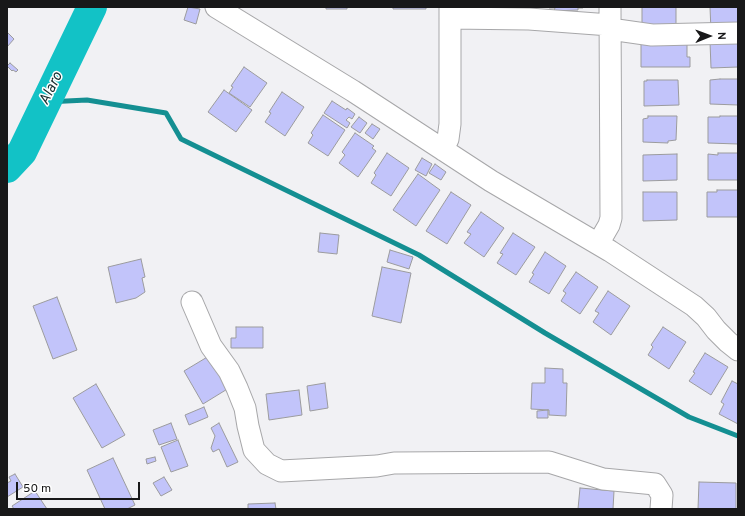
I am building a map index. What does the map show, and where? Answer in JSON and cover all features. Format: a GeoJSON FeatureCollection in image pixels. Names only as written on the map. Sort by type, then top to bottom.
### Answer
{"type":"FeatureCollection","features":[{"type":"Feature","properties":{"kind":"street"},"geometry":{"type":"LineString","coordinates":[[216,7],[353,91],[491,181],[598,244],[694,306],[706,317],[716,330],[738,350]]}},
{"type":"Feature","properties":{"kind":"street"},"geometry":{"type":"LineString","coordinates":[[443,150],[448,139],[450,124],[450,13],[529,19],[610,20],[652,35],[738,33]]}},
{"type":"Feature","properties":{"kind":"street"},"geometry":{"type":"LineString","coordinates":[[598,244],[609,226],[611,218],[610,20]]}},
{"type":"Feature","properties":{"kind":"street"},"geometry":{"type":"LineString","coordinates":[[192,302],[211,346],[229,371],[237,388],[245,408],[254,450],[267,464],[281,470],[378,466],[394,462],[549,462],[602,479],[655,484],[662,495],[661,509]]}},
{"type":"Feature","properties":{"kind":"building"},"geometry":{"type":"Polygon","coordinates":[[[188,7],[200,9],[196,24],[184,20],[188,7]]]}},
{"type":"Feature","properties":{"kind":"building"},"geometry":{"type":"Polygon","coordinates":[[[326,7],[347,7],[347,9],[326,9],[326,7]]]}},
{"type":"Feature","properties":{"kind":"building"},"geometry":{"type":"Polygon","coordinates":[[[393,7],[426,7],[426,9],[393,9],[393,7]]]}},
{"type":"Feature","properties":{"kind":"building"},"geometry":{"type":"Polygon","coordinates":[[[549,7],[583,8],[578,8],[578,10],[554,11],[555,8],[549,7]]]}},
{"type":"Feature","properties":{"kind":"building"},"geometry":{"type":"Polygon","coordinates":[[[642,7],[676,7],[676,31],[642,31],[642,7]]]}},
{"type":"Feature","properties":{"kind":"building"},"geometry":{"type":"Polygon","coordinates":[[[710,7],[738,7],[738,31],[711,31],[710,7]]]}},
{"type":"Feature","properties":{"kind":"building"},"geometry":{"type":"Polygon","coordinates":[[[7,32],[14,39],[7,47],[7,32]]]}},
{"type":"Feature","properties":{"kind":"building"},"geometry":{"type":"Polygon","coordinates":[[[641,41],[687,41],[687,57],[690,57],[690,67],[641,67],[641,41]]]}},
{"type":"Feature","properties":{"kind":"building"},"geometry":{"type":"Polygon","coordinates":[[[710,42],[738,42],[738,67],[711,68],[710,42]]]}},
{"type":"Feature","properties":{"kind":"building"},"geometry":{"type":"Polygon","coordinates":[[[10,63],[18,70],[16,72],[13,70],[12,71],[7,66],[10,63]]]}},
{"type":"Feature","properties":{"kind":"building"},"geometry":{"type":"Polygon","coordinates":[[[244,67],[267,83],[250,107],[229,93],[233,87],[231,86],[244,67]]]}},
{"type":"Feature","properties":{"kind":"building"},"geometry":{"type":"Polygon","coordinates":[[[738,79],[738,105],[710,104],[710,80],[738,79]]]}},
{"type":"Feature","properties":{"kind":"building"},"geometry":{"type":"Polygon","coordinates":[[[678,80],[679,105],[644,106],[644,81],[678,80]]]}},
{"type":"Feature","properties":{"kind":"building"},"geometry":{"type":"Polygon","coordinates":[[[224,90],[252,110],[236,132],[208,112],[224,90]]]}},
{"type":"Feature","properties":{"kind":"building"},"geometry":{"type":"Polygon","coordinates":[[[282,92],[304,107],[285,136],[265,122],[271,113],[269,112],[282,92]]]}},
{"type":"Feature","properties":{"kind":"building"},"geometry":{"type":"Polygon","coordinates":[[[332,101],[346,110],[347,108],[355,114],[352,119],[349,117],[346,120],[350,123],[347,128],[324,113],[332,101]]]}},
{"type":"Feature","properties":{"kind":"building"},"geometry":{"type":"Polygon","coordinates":[[[323,115],[345,130],[328,156],[308,143],[313,135],[311,133],[323,115]]]}},
{"type":"Feature","properties":{"kind":"building"},"geometry":{"type":"Polygon","coordinates":[[[648,116],[677,116],[676,140],[668,141],[668,143],[643,142],[643,119],[648,118],[648,116]]]}},
{"type":"Feature","properties":{"kind":"building"},"geometry":{"type":"Polygon","coordinates":[[[738,116],[738,144],[708,143],[708,117],[738,116]]]}},
{"type":"Feature","properties":{"kind":"building"},"geometry":{"type":"Polygon","coordinates":[[[359,117],[367,123],[360,133],[351,127],[359,117]]]}},
{"type":"Feature","properties":{"kind":"building"},"geometry":{"type":"Polygon","coordinates":[[[372,124],[380,129],[373,139],[365,133],[372,124]]]}},
{"type":"Feature","properties":{"kind":"building"},"geometry":{"type":"Polygon","coordinates":[[[355,133],[374,146],[372,148],[376,151],[358,177],[339,163],[345,155],[342,152],[355,133]]]}},
{"type":"Feature","properties":{"kind":"building"},"geometry":{"type":"Polygon","coordinates":[[[387,153],[409,168],[391,196],[371,183],[376,175],[374,173],[387,153]]]}},
{"type":"Feature","properties":{"kind":"building"},"geometry":{"type":"Polygon","coordinates":[[[718,153],[738,153],[738,180],[708,180],[708,154],[718,155],[718,153]]]}},
{"type":"Feature","properties":{"kind":"building"},"geometry":{"type":"Polygon","coordinates":[[[677,154],[677,180],[643,181],[643,155],[677,154]]]}},
{"type":"Feature","properties":{"kind":"building"},"geometry":{"type":"Polygon","coordinates":[[[422,158],[432,164],[426,176],[415,170],[422,158]]]}},
{"type":"Feature","properties":{"kind":"building"},"geometry":{"type":"Polygon","coordinates":[[[435,164],[446,172],[441,180],[429,173],[435,164]]]}},
{"type":"Feature","properties":{"kind":"building"},"geometry":{"type":"Polygon","coordinates":[[[418,174],[440,190],[416,226],[393,210],[418,174]]]}},
{"type":"Feature","properties":{"kind":"building"},"geometry":{"type":"Polygon","coordinates":[[[717,190],[738,190],[738,217],[707,217],[707,192],[717,192],[717,190]]]}},
{"type":"Feature","properties":{"kind":"building"},"geometry":{"type":"Polygon","coordinates":[[[451,192],[471,205],[447,244],[426,231],[451,192]]]}},
{"type":"Feature","properties":{"kind":"building"},"geometry":{"type":"Polygon","coordinates":[[[643,192],[677,192],[677,220],[643,221],[643,192]]]}},
{"type":"Feature","properties":{"kind":"building"},"geometry":{"type":"Polygon","coordinates":[[[481,212],[504,228],[484,257],[464,243],[471,234],[467,232],[481,212]]]}},
{"type":"Feature","properties":{"kind":"building"},"geometry":{"type":"Polygon","coordinates":[[[320,233],[339,235],[337,254],[318,252],[320,233]]]}},
{"type":"Feature","properties":{"kind":"building"},"geometry":{"type":"Polygon","coordinates":[[[513,233],[535,247],[516,275],[497,263],[503,254],[500,253],[513,233]]]}},
{"type":"Feature","properties":{"kind":"building"},"geometry":{"type":"Polygon","coordinates":[[[390,250],[413,257],[409,269],[387,262],[390,250]]]}},
{"type":"Feature","properties":{"kind":"building"},"geometry":{"type":"Polygon","coordinates":[[[545,252],[566,266],[549,294],[529,282],[534,274],[532,273],[545,252]]]}},
{"type":"Feature","properties":{"kind":"building"},"geometry":{"type":"Polygon","coordinates":[[[141,259],[145,277],[142,278],[145,292],[136,298],[116,303],[108,267],[141,259]]]}},
{"type":"Feature","properties":{"kind":"building"},"geometry":{"type":"Polygon","coordinates":[[[382,267],[411,273],[401,323],[372,316],[382,267]]]}},
{"type":"Feature","properties":{"kind":"building"},"geometry":{"type":"Polygon","coordinates":[[[576,272],[598,287],[580,314],[561,301],[566,293],[563,291],[576,272]]]}},
{"type":"Feature","properties":{"kind":"building"},"geometry":{"type":"Polygon","coordinates":[[[608,291],[630,306],[611,335],[593,322],[599,313],[595,311],[608,291]]]}},
{"type":"Feature","properties":{"kind":"building"},"geometry":{"type":"Polygon","coordinates":[[[57,297],[77,350],[53,359],[33,306],[57,297]]]}},
{"type":"Feature","properties":{"kind":"building"},"geometry":{"type":"Polygon","coordinates":[[[236,327],[263,327],[263,348],[231,348],[231,338],[236,338],[236,327]]]}},
{"type":"Feature","properties":{"kind":"building"},"geometry":{"type":"Polygon","coordinates":[[[663,327],[686,342],[669,369],[648,355],[653,347],[651,345],[663,327]]]}},
{"type":"Feature","properties":{"kind":"building"},"geometry":{"type":"Polygon","coordinates":[[[705,353],[728,367],[711,395],[689,381],[695,373],[693,372],[705,353]]]}},
{"type":"Feature","properties":{"kind":"building"},"geometry":{"type":"Polygon","coordinates":[[[209,356],[229,388],[203,404],[184,371],[209,356]]]}},
{"type":"Feature","properties":{"kind":"building"},"geometry":{"type":"Polygon","coordinates":[[[545,368],[563,369],[563,383],[567,383],[566,416],[549,415],[549,410],[531,409],[532,383],[545,383],[545,368]]]}},
{"type":"Feature","properties":{"kind":"building"},"geometry":{"type":"Polygon","coordinates":[[[732,381],[738,384],[738,424],[719,414],[724,404],[721,402],[732,381]]]}},
{"type":"Feature","properties":{"kind":"building"},"geometry":{"type":"Polygon","coordinates":[[[325,383],[328,408],[310,411],[307,386],[325,383]]]}},
{"type":"Feature","properties":{"kind":"building"},"geometry":{"type":"Polygon","coordinates":[[[96,384],[125,435],[102,448],[73,398],[96,384]]]}},
{"type":"Feature","properties":{"kind":"building"},"geometry":{"type":"Polygon","coordinates":[[[299,390],[302,415],[269,420],[266,394],[299,390]]]}},
{"type":"Feature","properties":{"kind":"building"},"geometry":{"type":"Polygon","coordinates":[[[204,407],[208,417],[189,425],[185,415],[204,407]]]}},
{"type":"Feature","properties":{"kind":"building"},"geometry":{"type":"Polygon","coordinates":[[[548,410],[548,418],[537,418],[537,411],[548,410]]]}},
{"type":"Feature","properties":{"kind":"building"},"geometry":{"type":"Polygon","coordinates":[[[171,423],[177,439],[159,445],[153,430],[171,423]]]}},
{"type":"Feature","properties":{"kind":"building"},"geometry":{"type":"Polygon","coordinates":[[[219,423],[238,462],[227,467],[219,449],[213,452],[211,448],[215,436],[211,428],[219,423]]]}},
{"type":"Feature","properties":{"kind":"building"},"geometry":{"type":"Polygon","coordinates":[[[178,440],[188,466],[171,472],[161,447],[178,440]]]}},
{"type":"Feature","properties":{"kind":"building"},"geometry":{"type":"Polygon","coordinates":[[[155,457],[156,461],[147,464],[146,459],[155,457]]]}},
{"type":"Feature","properties":{"kind":"building"},"geometry":{"type":"Polygon","coordinates":[[[113,458],[135,505],[127,509],[105,509],[87,470],[113,458]]]}},
{"type":"Feature","properties":{"kind":"building"},"geometry":{"type":"Polygon","coordinates":[[[15,474],[23,487],[7,497],[7,483],[11,481],[9,477],[15,474]]]}},
{"type":"Feature","properties":{"kind":"building"},"geometry":{"type":"Polygon","coordinates":[[[164,477],[172,490],[161,496],[153,483],[164,477]]]}},
{"type":"Feature","properties":{"kind":"building"},"geometry":{"type":"Polygon","coordinates":[[[699,482],[736,483],[736,509],[698,509],[699,482]]]}},
{"type":"Feature","properties":{"kind":"building"},"geometry":{"type":"Polygon","coordinates":[[[580,488],[614,491],[613,509],[578,509],[580,488]]]}},
{"type":"Feature","properties":{"kind":"building"},"geometry":{"type":"Polygon","coordinates":[[[35,491],[47,509],[14,509],[12,506],[35,491]]]}},
{"type":"Feature","properties":{"kind":"building"},"geometry":{"type":"Polygon","coordinates":[[[275,503],[276,509],[248,509],[248,504],[275,503]]]}},
{"type":"Feature","properties":{"kind":"waterway","name":"Alaro"},"geometry":{"type":"LineString","coordinates":[[7,168],[22,152],[92,7]]}},
{"type":"Feature","properties":{"kind":"waterway"},"geometry":{"type":"LineString","coordinates":[[46,102],[87,100],[166,113],[181,139],[419,255],[545,333],[689,417],[738,436]]}}]}
